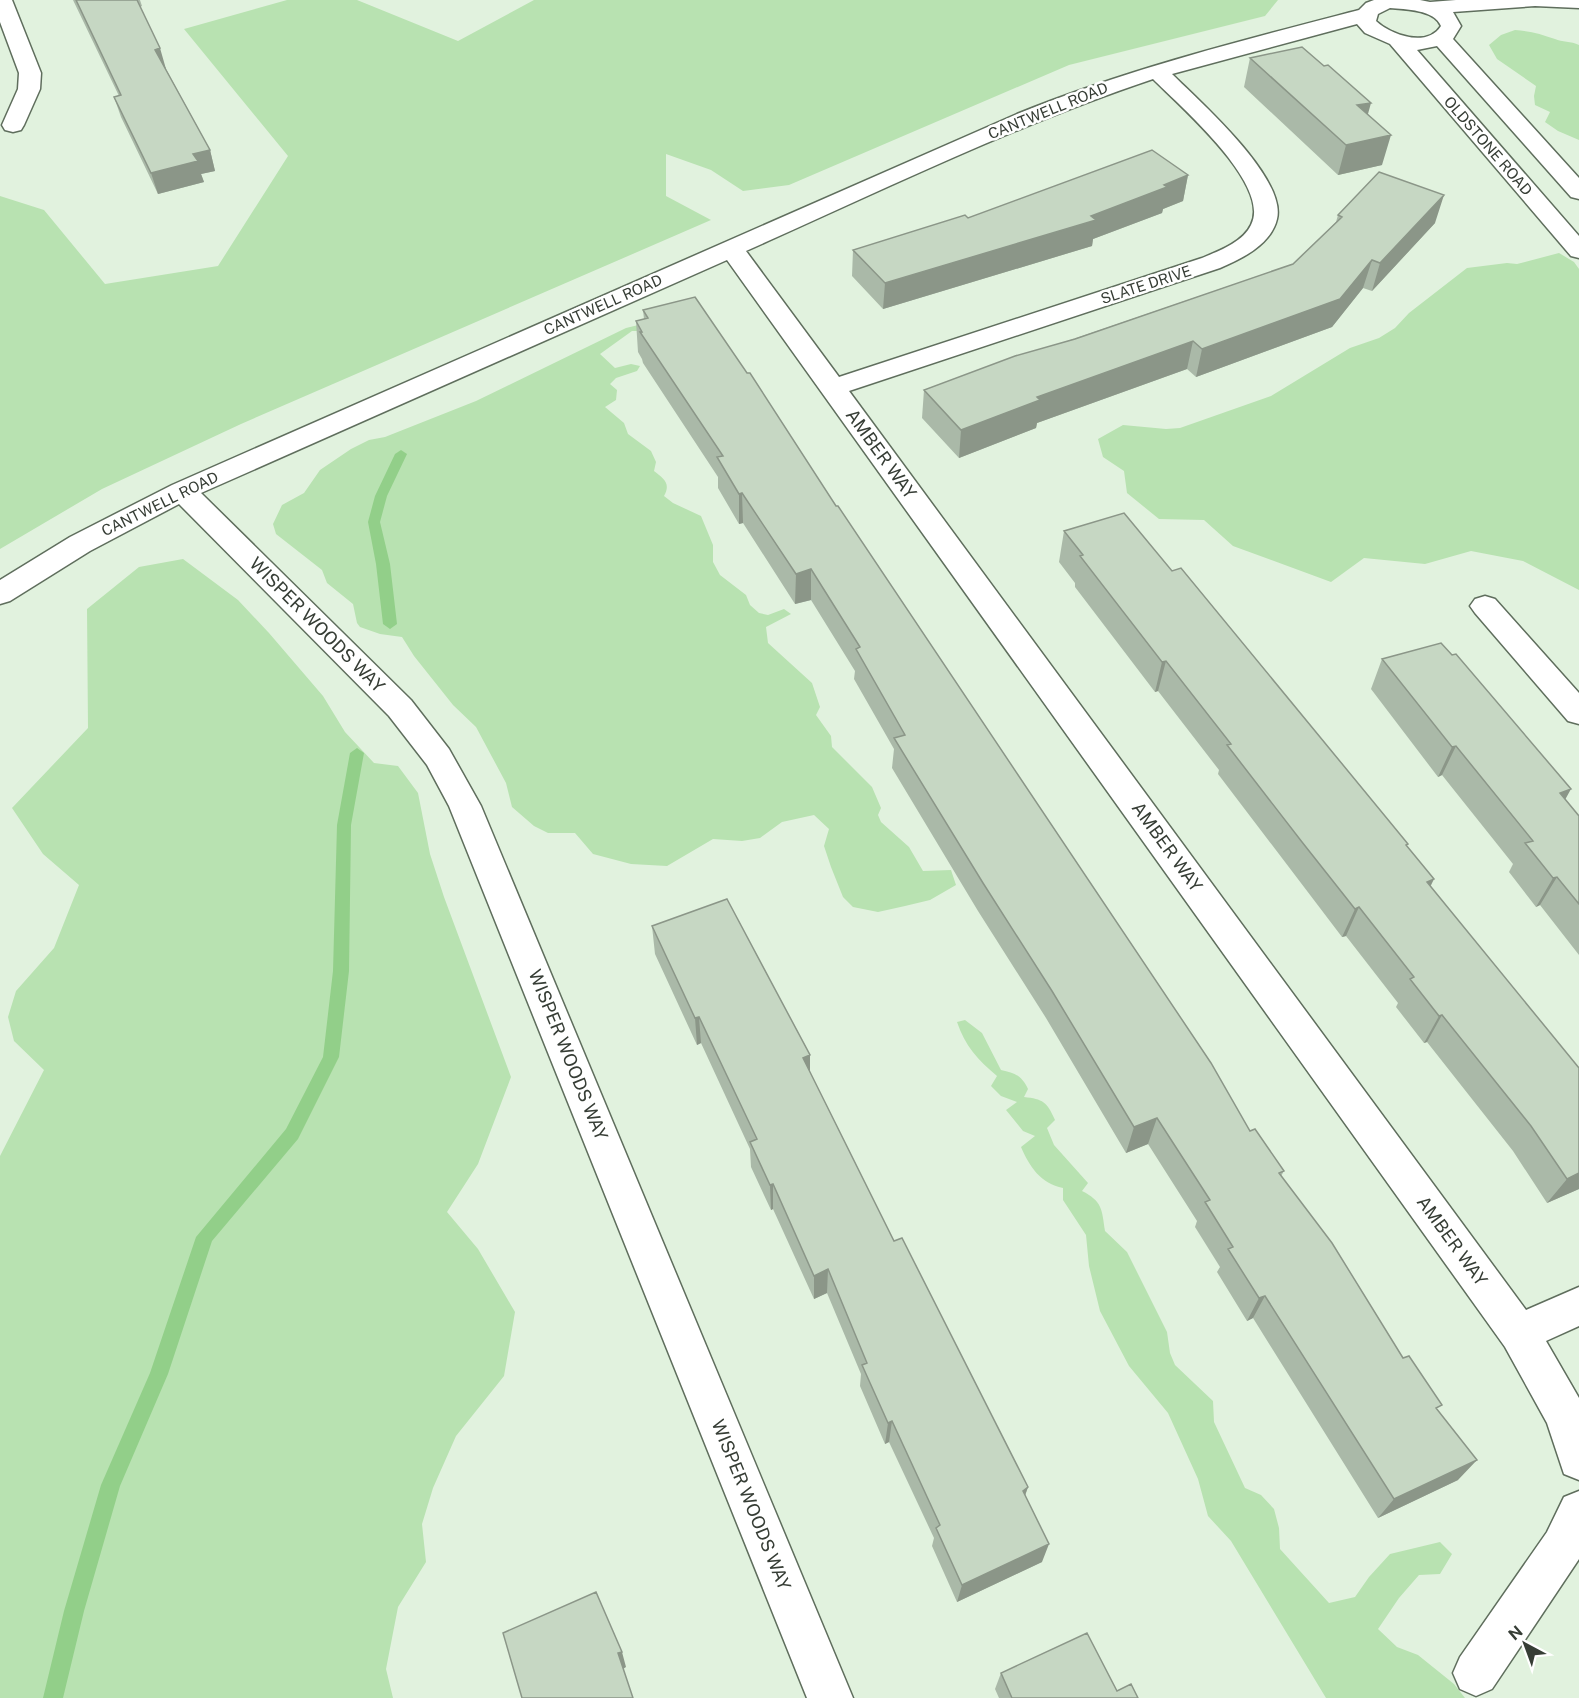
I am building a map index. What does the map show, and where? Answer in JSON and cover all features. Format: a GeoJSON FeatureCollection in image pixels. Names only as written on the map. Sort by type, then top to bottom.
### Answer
{"type":"FeatureCollection","features":[{"type":"Feature","properties":{"kind":"street"},"geometry":{"type":"LineString","coordinates":[[2,0],[30,73],[29,89],[13,125]]}},
{"type":"Feature","properties":{"kind":"street"},"geometry":{"type":"LineString","coordinates":[[1422,4],[1534,0],[1579,3]]}},
{"type":"Feature","properties":{"kind":"street","name":"CANTWELL ROAD"},"geometry":{"type":"LineString","coordinates":[[0,594],[80,544],[182,491],[1057,105],[1156,71],[1222,55],[1365,8],[1390,2],[1422,4]]}},
{"type":"Feature","properties":{"kind":"street"},"geometry":{"type":"LineString","coordinates":[[1357,39],[1388,37],[1418,43],[1445,34],[1471,21],[1535,13],[1579,3]]}},
{"type":"Feature","properties":{"kind":"street","name":"OLDSTONE ROAD"},"geometry":{"type":"LineString","coordinates":[[1422,4],[1449,21],[1445,34],[1579,192]]}},
{"type":"Feature","properties":{"kind":"street","name":"OLDSTONE ROAD"},"geometry":{"type":"LineString","coordinates":[[1365,8],[1366,22],[1388,37],[1579,251]]}},
{"type":"Feature","properties":{"kind":"street","name":"CANTWELL ROAD"},"geometry":{"type":"LineString","coordinates":[[1222,55],[1258,54],[1334,45]]}},
{"type":"Feature","properties":{"kind":"street","name":"SLATE DRIVE"},"geometry":{"type":"LineString","coordinates":[[833,388],[1211,263],[1237,251],[1258,234],[1266,218],[1267,202],[1257,181],[1237,153],[1156,71]]}},
{"type":"Feature","properties":{"kind":"street","name":"AMBER WAY"},"geometry":{"type":"LineString","coordinates":[[731,248],[1519,1333],[1566,1415],[1579,1459]]}},
{"type":"Feature","properties":{"kind":"street","name":"WISPER WOODS WAY"},"geometry":{"type":"LineString","coordinates":[[182,491],[400,708],[438,758],[465,806],[830,1698]]}},
{"type":"Feature","properties":{"kind":"street"},"geometry":{"type":"LineString","coordinates":[[1485,606],[1579,713]]}},
{"type":"Feature","properties":{"kind":"street"},"geometry":{"type":"LineString","coordinates":[[1519,1333],[1579,1306]]}},
{"type":"Feature","properties":{"kind":"street"},"geometry":{"type":"LineString","coordinates":[[1476,1673],[1562,1547],[1579,1512]]}},
{"type":"Feature","properties":{"kind":"green space"},"geometry":{"type":"Polygon","coordinates":[[[287,0],[357,0],[458,41],[534,0],[1278,0],[1265,16],[1069,65],[789,185],[743,191],[711,170],[666,154],[666,196],[711,220],[241,424],[102,489],[0,549],[0,196],[44,210],[105,284],[218,266],[288,156],[184,29],[287,0]]]}},
{"type":"Feature","properties":{"kind":"green space"},"geometry":{"type":"Polygon","coordinates":[[[1515,30],[1579,45],[1579,140],[1558,131],[1545,122],[1550,112],[1535,105],[1536,86],[1497,59],[1489,45],[1501,35],[1515,30]]]}},
{"type":"Feature","properties":{"kind":"green space"},"geometry":{"type":"Polygon","coordinates":[[[1559,253],[1574,262],[1579,269],[1579,590],[1523,561],[1471,551],[1425,564],[1364,558],[1331,582],[1233,546],[1204,520],[1159,519],[1127,493],[1124,471],[1103,457],[1098,439],[1123,425],[1180,428],[1271,396],[1350,348],[1379,338],[1395,328],[1409,313],[1467,268],[1517,264],[1559,253]]]}},
{"type":"Feature","properties":{"kind":"green space"},"geometry":{"type":"Polygon","coordinates":[[[655,321],[644,331],[632,331],[600,354],[615,368],[631,364],[640,366],[637,371],[616,378],[610,384],[617,390],[616,400],[605,407],[624,423],[628,434],[651,451],[656,462],[654,471],[667,484],[664,496],[673,503],[701,516],[713,545],[713,562],[720,575],[746,595],[750,605],[759,613],[768,615],[784,609],[791,614],[766,627],[768,643],[812,683],[820,707],[816,715],[831,736],[832,747],[872,787],[881,808],[878,815],[881,822],[909,847],[923,871],[951,870],[956,885],[930,900],[878,912],[853,907],[843,897],[824,846],[829,829],[814,815],[782,822],[760,838],[742,841],[713,839],[667,866],[631,864],[593,854],[575,833],[548,833],[534,826],[512,807],[506,783],[476,727],[453,705],[402,637],[380,634],[360,627],[353,604],[327,583],[322,570],[276,534],[273,524],[282,505],[304,493],[320,470],[351,449],[369,440],[385,437],[476,401],[626,328],[655,321]]]}},
{"type":"Feature","properties":{"kind":"green space"},"geometry":{"type":"Polygon","coordinates":[[[183,559],[238,600],[269,633],[323,696],[345,732],[374,763],[398,766],[418,793],[430,854],[444,897],[511,1077],[478,1164],[447,1212],[478,1249],[515,1312],[504,1376],[456,1436],[433,1488],[422,1524],[426,1562],[398,1607],[386,1669],[393,1698],[0,1698],[0,1156],[44,1070],[14,1041],[8,1017],[16,991],[54,948],[79,885],[43,854],[12,808],[88,728],[87,609],[139,567],[183,559]]]}},
{"type":"Feature","properties":{"kind":"green space"},"geometry":{"type":"Polygon","coordinates":[[[965,1020],[982,1033],[1001,1070],[1021,1078],[1028,1089],[1024,1097],[1040,1100],[1049,1109],[1055,1120],[1047,1128],[1054,1145],[1088,1183],[1082,1191],[1094,1198],[1100,1206],[1105,1231],[1127,1252],[1167,1332],[1170,1353],[1175,1365],[1213,1401],[1214,1422],[1245,1488],[1261,1495],[1274,1509],[1279,1528],[1280,1549],[1329,1603],[1355,1597],[1390,1554],[1440,1542],[1452,1554],[1440,1574],[1419,1575],[1399,1598],[1378,1629],[1397,1647],[1418,1655],[1454,1684],[1465,1698],[1326,1698],[1231,1541],[1208,1516],[1198,1479],[1168,1413],[1129,1366],[1100,1311],[1089,1266],[1086,1235],[1063,1200],[1063,1188],[1048,1183],[1028,1161],[1021,1147],[1035,1136],[1023,1131],[1006,1110],[1017,1102],[1001,1096],[991,1086],[997,1076],[978,1058],[964,1038],[957,1022],[965,1020]]]}},
{"type":"Feature","properties":{"kind":"building"},"geometry":{"type":"Polygon","coordinates":[[[76,0],[137,0],[160,48],[155,50],[210,150],[193,154],[198,161],[151,173],[114,97],[121,95],[76,0]]]}},
{"type":"Feature","properties":{"kind":"building"},"geometry":{"type":"Polygon","coordinates":[[[1302,47],[1324,66],[1328,65],[1371,103],[1357,105],[1391,135],[1346,145],[1250,58],[1302,47]]]}},
{"type":"Feature","properties":{"kind":"building"},"geometry":{"type":"Polygon","coordinates":[[[1152,150],[1188,175],[1164,185],[1167,187],[1091,216],[1096,220],[885,283],[853,250],[965,215],[968,218],[1152,150]]]}},
{"type":"Feature","properties":{"kind":"building"},"geometry":{"type":"Polygon","coordinates":[[[1379,172],[1444,195],[1380,263],[1372,260],[1340,299],[1202,349],[1193,341],[1037,397],[1040,400],[961,430],[924,390],[1015,356],[1075,339],[1293,264],[1342,217],[1338,215],[1379,172]]]}},
{"type":"Feature","properties":{"kind":"building"},"geometry":{"type":"Polygon","coordinates":[[[695,297],[747,373],[750,373],[836,506],[1211,1063],[1250,1131],[1255,1129],[1284,1171],[1279,1173],[1332,1243],[1403,1358],[1409,1356],[1442,1405],[1436,1408],[1477,1460],[1394,1499],[1265,1296],[1259,1298],[1228,1249],[1233,1247],[1205,1202],[1210,1200],[1157,1118],[1134,1127],[894,738],[905,735],[856,649],[860,647],[811,569],[796,574],[742,493],[739,494],[717,457],[723,456],[640,332],[642,332],[636,321],[648,318],[643,310],[695,297]]]}},
{"type":"Feature","properties":{"kind":"building"},"geometry":{"type":"Polygon","coordinates":[[[1124,513],[1172,571],[1181,568],[1408,844],[1406,845],[1434,879],[1427,882],[1579,1068],[1579,1173],[1567,1179],[1531,1126],[1442,1015],[1439,1016],[1410,979],[1414,977],[1359,907],[1355,909],[1302,842],[1227,745],[1231,744],[1166,661],[1162,662],[1080,556],[1083,555],[1064,531],[1124,513]]]}},
{"type":"Feature","properties":{"kind":"building"},"geometry":{"type":"Polygon","coordinates":[[[1441,643],[1452,655],[1456,654],[1571,789],[1560,793],[1579,816],[1579,904],[1557,877],[1553,878],[1525,843],[1533,841],[1456,746],[1452,747],[1382,659],[1441,643]]]}},
{"type":"Feature","properties":{"kind":"building"},"geometry":{"type":"Polygon","coordinates":[[[727,899],[810,1055],[803,1058],[894,1241],[902,1238],[1028,1487],[1023,1491],[1049,1544],[962,1585],[936,1528],[940,1525],[892,1421],[888,1423],[862,1365],[867,1363],[828,1269],[814,1276],[773,1184],[770,1185],[750,1142],[757,1139],[699,1017],[695,1018],[652,926],[727,899]]]}},
{"type":"Feature","properties":{"kind":"building"},"geometry":{"type":"Polygon","coordinates":[[[596,1592],[622,1652],[618,1653],[633,1698],[522,1698],[503,1633],[596,1592]]]}},
{"type":"Feature","properties":{"kind":"building"},"geometry":{"type":"Polygon","coordinates":[[[1087,1633],[1117,1691],[1131,1684],[1138,1698],[1012,1698],[1001,1673],[1087,1633]]]}},
{"type":"Feature","properties":{"kind":"waterway"},"geometry":{"type":"LineString","coordinates":[[390,624],[383,564],[374,522],[381,496],[401,454]]}},
{"type":"Feature","properties":{"kind":"waterway"},"geometry":{"type":"LineString","coordinates":[[53,1698],[74,1611],[111,1485],[159,1374],[205,1237],[292,1134],[331,1057],[341,971],[344,825],[357,753]]}}]}
